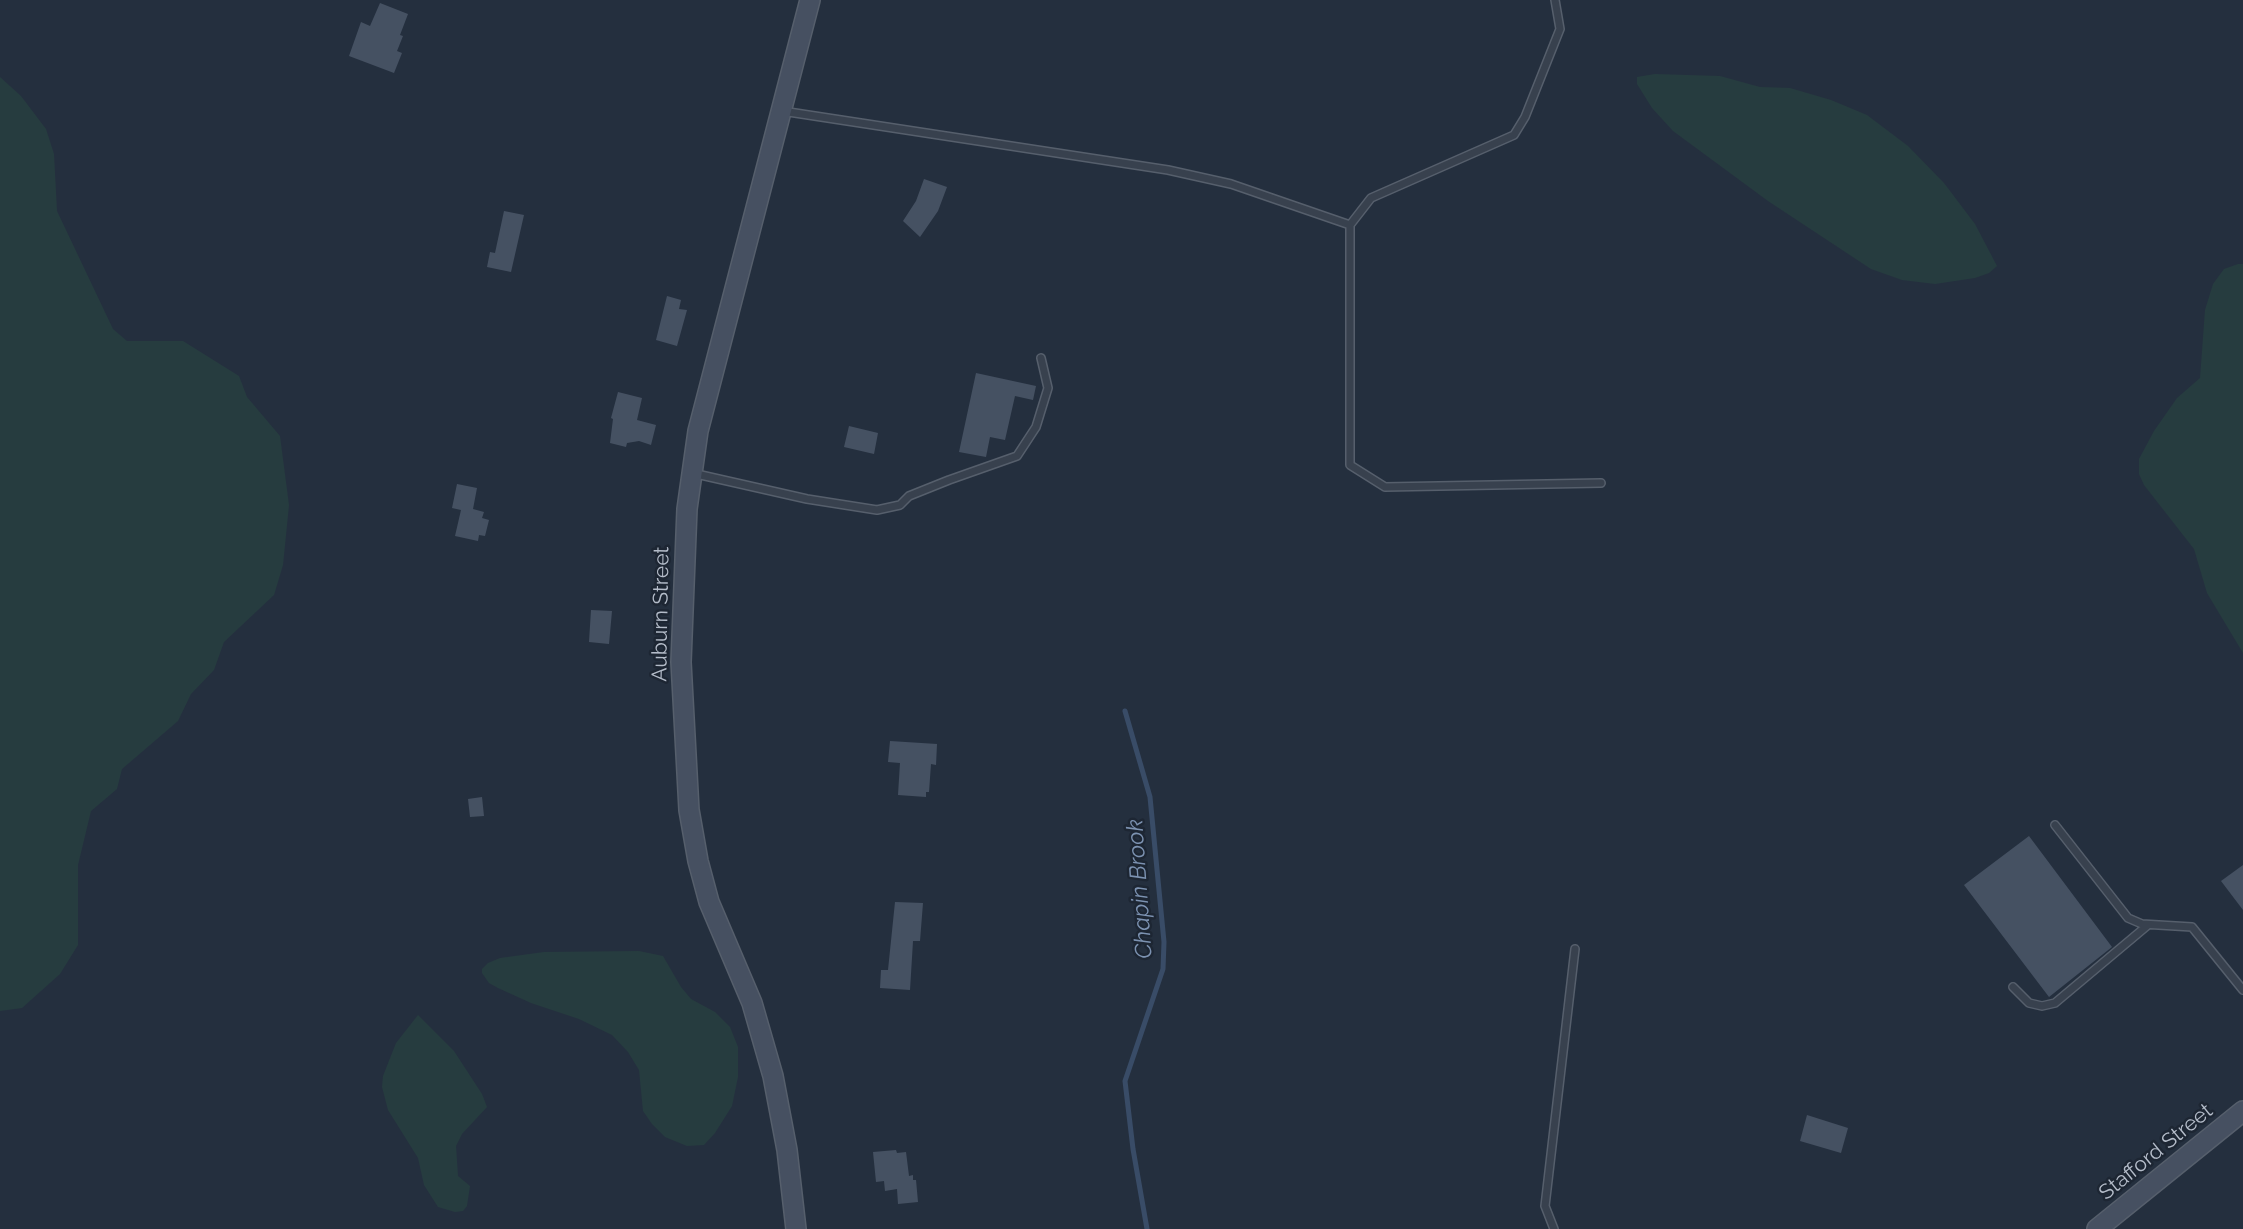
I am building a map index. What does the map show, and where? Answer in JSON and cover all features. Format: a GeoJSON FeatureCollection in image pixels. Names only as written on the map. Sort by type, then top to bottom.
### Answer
{"type":"FeatureCollection","features":[{"type":"Feature","properties":{"kind":"street","name":"Auburn Street"},"geometry":{"type":"LineString","coordinates":[[796,1229],[787,1150],[773,1076],[752,1003],[709,902],[688,810],[681,662],[684,547],[698,431],[810,0]]}},
{"type":"Feature","properties":{"kind":"street","name":"Stafford Street"},"geometry":{"type":"LineString","coordinates":[[2097,1229],[2243,1111]]}},
{"type":"Feature","properties":{"kind":"lane"},"geometry":{"type":"LineString","coordinates":[[1555,0],[1560,29],[1525,117],[1514,135],[1371,198],[1350,225],[1350,465],[1385,487],[1601,482]]}},
{"type":"Feature","properties":{"kind":"lane"},"geometry":{"type":"LineString","coordinates":[[782,111],[1168,170],[1231,184],[1350,225]]}},
{"type":"Feature","properties":{"kind":"lane"},"geometry":{"type":"LineString","coordinates":[[691,473],[831,503],[877,510],[900,505],[909,496],[1017,456],[1036,427],[1048,388],[1041,358]]}},
{"type":"Feature","properties":{"kind":"lane"},"geometry":{"type":"LineString","coordinates":[[2055,825],[2129,918],[2148,925],[2192,927],[2243,990]]}},
{"type":"Feature","properties":{"kind":"lane"},"geometry":{"type":"LineString","coordinates":[[2013,987],[2029,1003],[2042,1006],[2055,1003],[2148,925]]}},
{"type":"Feature","properties":{"kind":"lane"},"geometry":{"type":"LineString","coordinates":[[1554,1229],[1545,1206],[1575,949]]}},
{"type":"Feature","properties":{"kind":"green space"},"geometry":{"type":"Polygon","coordinates":[[[1655,74],[1720,76],[1760,87],[1790,88],[1831,100],[1867,115],[1908,146],[1944,183],[1975,224],[1997,266],[1989,273],[1975,278],[1935,284],[1902,280],[1871,269],[1768,201],[1673,131],[1652,108],[1637,84],[1637,77],[1655,74]]]}},
{"type":"Feature","properties":{"kind":"green space"},"geometry":{"type":"Polygon","coordinates":[[[0,77],[21,96],[46,129],[54,154],[57,211],[113,329],[127,341],[183,341],[239,376],[247,397],[280,436],[289,505],[283,565],[274,595],[224,642],[214,670],[191,694],[178,721],[122,769],[117,789],[91,811],[78,865],[78,945],[60,974],[22,1008],[0,1011],[0,77]]]}},
{"type":"Feature","properties":{"kind":"green space"},"geometry":{"type":"Polygon","coordinates":[[[2243,264],[2243,653],[2207,593],[2194,549],[2144,485],[2139,474],[2139,459],[2154,431],[2177,398],[2200,378],[2205,310],[2213,284],[2224,269],[2243,264]]]}},
{"type":"Feature","properties":{"kind":"green space"},"geometry":{"type":"Polygon","coordinates":[[[639,951],[663,956],[691,999],[715,1012],[730,1027],[738,1047],[738,1077],[732,1106],[704,1145],[687,1146],[665,1137],[652,1124],[643,1111],[639,1070],[628,1052],[612,1035],[579,1019],[531,1003],[498,988],[489,983],[482,973],[488,963],[500,958],[544,952],[639,951]]]}},
{"type":"Feature","properties":{"kind":"green space"},"geometry":{"type":"Polygon","coordinates":[[[418,1015],[454,1051],[482,1094],[487,1107],[462,1134],[456,1146],[458,1176],[470,1186],[467,1206],[463,1211],[455,1212],[438,1207],[424,1185],[418,1158],[388,1110],[382,1087],[383,1076],[396,1043],[418,1015]]]}},
{"type":"Feature","properties":{"kind":"building"},"geometry":{"type":"Polygon","coordinates":[[[380,3],[408,14],[397,51],[402,53],[394,73],[349,56],[361,22],[370,26],[380,3]]]}},
{"type":"Feature","properties":{"kind":"building"},"geometry":{"type":"Polygon","coordinates":[[[924,179],[947,187],[938,211],[920,237],[903,221],[916,201],[924,179]]]}},
{"type":"Feature","properties":{"kind":"building"},"geometry":{"type":"Polygon","coordinates":[[[504,211],[524,215],[511,272],[487,267],[490,252],[495,253],[504,211]]]}},
{"type":"Feature","properties":{"kind":"building"},"geometry":{"type":"Polygon","coordinates":[[[667,296],[681,300],[679,309],[687,310],[677,346],[656,340],[667,296]]]}},
{"type":"Feature","properties":{"kind":"building"},"geometry":{"type":"Polygon","coordinates":[[[976,373],[1036,386],[1033,400],[1015,396],[1005,440],[990,437],[986,457],[959,452],[976,373]]]}},
{"type":"Feature","properties":{"kind":"building"},"geometry":{"type":"Polygon","coordinates":[[[618,392],[642,398],[637,420],[656,425],[651,445],[639,441],[627,443],[626,447],[610,443],[611,418],[618,392]]]}},
{"type":"Feature","properties":{"kind":"building"},"geometry":{"type":"Polygon","coordinates":[[[849,426],[878,433],[874,454],[844,447],[849,426]]]}},
{"type":"Feature","properties":{"kind":"building"},"geometry":{"type":"Polygon","coordinates":[[[457,484],[477,488],[473,509],[484,512],[482,518],[489,520],[485,536],[479,535],[478,541],[455,536],[461,510],[452,508],[457,484]]]}},
{"type":"Feature","properties":{"kind":"building"},"geometry":{"type":"Polygon","coordinates":[[[591,610],[612,611],[609,644],[589,642],[591,610]]]}},
{"type":"Feature","properties":{"kind":"building"},"geometry":{"type":"Polygon","coordinates":[[[890,741],[937,744],[936,765],[931,764],[929,792],[926,792],[926,797],[898,795],[900,763],[888,762],[890,741]]]}},
{"type":"Feature","properties":{"kind":"building"},"geometry":{"type":"Polygon","coordinates":[[[482,797],[484,816],[470,817],[468,799],[482,797]]]}},
{"type":"Feature","properties":{"kind":"building"},"geometry":{"type":"Polygon","coordinates":[[[2029,836],[2112,947],[2049,997],[1964,885],[2029,836]]]}},
{"type":"Feature","properties":{"kind":"building"},"geometry":{"type":"Polygon","coordinates":[[[2243,865],[2243,910],[2221,881],[2243,865]]]}},
{"type":"Feature","properties":{"kind":"building"},"geometry":{"type":"Polygon","coordinates":[[[895,902],[923,903],[920,941],[913,941],[910,990],[880,988],[881,970],[888,970],[895,902]]]}},
{"type":"Feature","properties":{"kind":"building"},"geometry":{"type":"Polygon","coordinates":[[[1807,1115],[1848,1128],[1841,1153],[1800,1141],[1807,1115]]]}},
{"type":"Feature","properties":{"kind":"building"},"geometry":{"type":"Polygon","coordinates":[[[896,1150],[897,1153],[906,1152],[909,1176],[913,1175],[913,1180],[916,1180],[918,1202],[898,1204],[897,1189],[885,1191],[884,1181],[876,1182],[873,1152],[896,1150]]]}},
{"type":"Feature","properties":{"kind":"waterway","name":"Chapin Brook"},"geometry":{"type":"LineString","coordinates":[[1125,711],[1150,797],[1164,942],[1163,969],[1125,1081],[1147,1229]]}}]}
